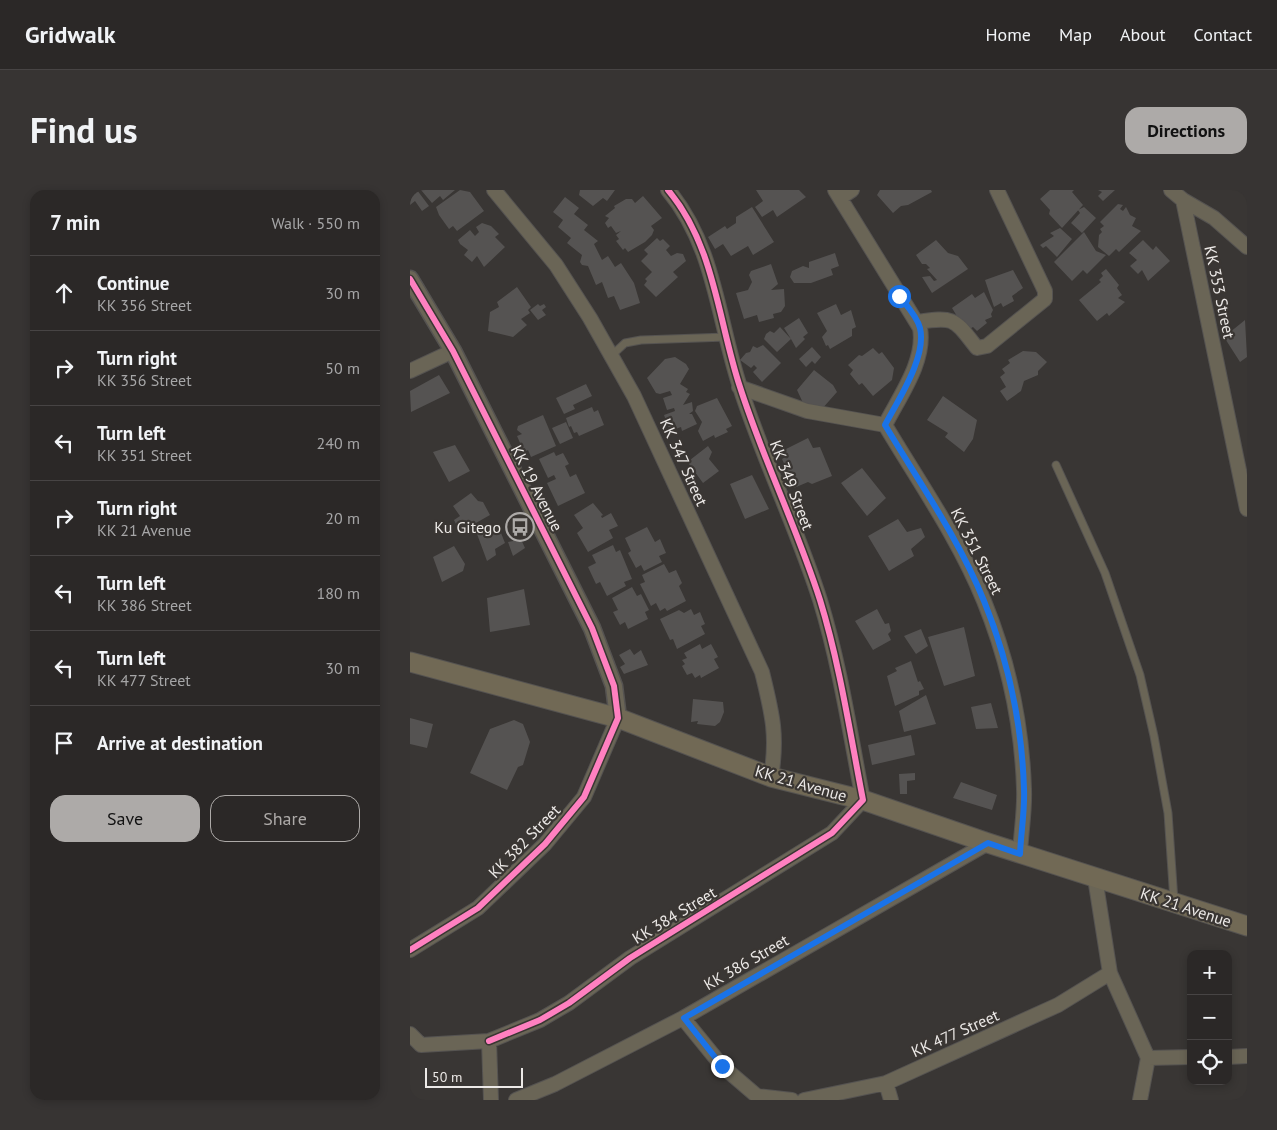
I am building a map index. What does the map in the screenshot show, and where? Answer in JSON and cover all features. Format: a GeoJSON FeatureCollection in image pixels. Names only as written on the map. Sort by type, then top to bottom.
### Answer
{"type":"FeatureCollection","features":[{"type":"Feature","properties":{"kind":"main road","name":"KK 21 Avenue"},"geometry":{"type":"LineString","coordinates":[[410,662],[618,718],[771,777],[864,800],[1020,854],[1247,926]]}},
{"type":"Feature","properties":{"kind":"street","name":"KK 347 Street"},"geometry":{"type":"LineString","coordinates":[[494,190],[556,265],[590,318],[634,396],[762,672],[773,719],[776,749],[771,777]]}},
{"type":"Feature","properties":{"kind":"street","name":"KK 349 Street"},"geometry":{"type":"LineString","coordinates":[[668,190],[694,228],[711,274],[739,387],[788,511],[819,598],[836,655],[864,800]]}},
{"type":"Feature","properties":{"kind":"street"},"geometry":{"type":"LineString","coordinates":[[739,387],[807,411],[885,425],[918,358],[921,334],[918,322],[837,194],[852,190]]}},
{"type":"Feature","properties":{"kind":"street"},"geometry":{"type":"LineString","coordinates":[[918,322],[942,318],[957,323],[977,348],[986,346],[1045,299],[1045,291],[997,190]]}},
{"type":"Feature","properties":{"kind":"street"},"geometry":{"type":"LineString","coordinates":[[1171,190],[1183,200],[1214,218],[1247,247]]}},
{"type":"Feature","properties":{"kind":"street","name":"KK 353 Street"},"geometry":{"type":"LineString","coordinates":[[1183,200],[1247,508]]}},
{"type":"Feature","properties":{"kind":"street","name":"KK 19 Avenue"},"geometry":{"type":"LineString","coordinates":[[410,279],[453,351],[592,628],[614,686],[618,718]]}},
{"type":"Feature","properties":{"kind":"street"},"geometry":{"type":"LineString","coordinates":[[410,371],[453,351]]}},
{"type":"Feature","properties":{"kind":"street","name":"KK 351 Street"},"geometry":{"type":"LineString","coordinates":[[885,425],[956,544],[983,600],[1004,658],[1013,698],[1023,781],[1020,854]]}},
{"type":"Feature","properties":{"kind":"street","name":"KK 382 Street"},"geometry":{"type":"LineString","coordinates":[[410,950],[478,908],[545,844],[584,797],[618,718]]}},
{"type":"Feature","properties":{"kind":"street","name":"KK 384 Street"},"geometry":{"type":"LineString","coordinates":[[410,1034],[421,1045],[489,1041],[540,1020],[568,1003],[630,958],[832,833],[864,800]]}},
{"type":"Feature","properties":{"kind":"street","name":"KK 386 Street"},"geometry":{"type":"LineString","coordinates":[[516,1100],[555,1084],[684,1018],[988,843]]}},
{"type":"Feature","properties":{"kind":"street"},"geometry":{"type":"LineString","coordinates":[[1095,878],[1110,973],[1148,1058],[1140,1100]]}},
{"type":"Feature","properties":{"kind":"street","name":"KK 477 Street"},"geometry":{"type":"LineString","coordinates":[[804,1100],[886,1083],[1058,1005],[1110,973]]}},
{"type":"Feature","properties":{"kind":"street"},"geometry":{"type":"LineString","coordinates":[[684,1018],[722,1066],[757,1096],[792,1100]]}},
{"type":"Feature","properties":{"kind":"street"},"geometry":{"type":"LineString","coordinates":[[489,1041],[491,1100]]}},
{"type":"Feature","properties":{"kind":"street"},"geometry":{"type":"LineString","coordinates":[[1232,1057],[1247,1056]]}},
{"type":"Feature","properties":{"kind":"street"},"geometry":{"type":"LineString","coordinates":[[1148,1058],[1187,1058]]}},
{"type":"Feature","properties":{"kind":"street"},"geometry":{"type":"LineString","coordinates":[[886,1083],[891,1100]]}},
{"type":"Feature","properties":{"kind":"lane"},"geometry":{"type":"LineString","coordinates":[[611,356],[625,343],[640,340],[727,337]]}},
{"type":"Feature","properties":{"kind":"lane"},"geometry":{"type":"LineString","coordinates":[[1056,465],[1105,573],[1140,675],[1154,736],[1168,813],[1174,904]]}},
{"type":"Feature","properties":{"kind":"building"},"geometry":{"type":"Polygon","coordinates":[[[410,190],[417,190],[429,206],[422,211],[415,201],[410,205],[410,190]]]}},
{"type":"Feature","properties":{"kind":"building"},"geometry":{"type":"Polygon","coordinates":[[[421,190],[455,190],[443,200],[440,196],[432,203],[421,190]]]}},
{"type":"Feature","properties":{"kind":"building"},"geometry":{"type":"Polygon","coordinates":[[[460,190],[470,192],[484,211],[457,231],[453,226],[449,229],[436,207],[460,190]]]}},
{"type":"Feature","properties":{"kind":"building"},"geometry":{"type":"Polygon","coordinates":[[[580,190],[615,190],[607,201],[603,198],[593,206],[579,195],[580,190]]]}},
{"type":"Feature","properties":{"kind":"building"},"geometry":{"type":"Polygon","coordinates":[[[756,190],[799,190],[806,197],[777,217],[773,210],[762,217],[755,207],[763,201],[756,190]]]}},
{"type":"Feature","properties":{"kind":"building"},"geometry":{"type":"Polygon","coordinates":[[[880,190],[931,190],[932,192],[908,205],[901,206],[893,213],[877,195],[880,190]]]}},
{"type":"Feature","properties":{"kind":"building"},"geometry":{"type":"Polygon","coordinates":[[[1050,190],[1074,190],[1072,192],[1083,205],[1062,228],[1049,214],[1050,210],[1040,199],[1050,190]]]}},
{"type":"Feature","properties":{"kind":"building"},"geometry":{"type":"Polygon","coordinates":[[[1098,190],[1115,190],[1103,201],[1098,196],[1102,192],[1098,190]]]}},
{"type":"Feature","properties":{"kind":"building"},"geometry":{"type":"Polygon","coordinates":[[[643,196],[662,218],[651,226],[654,230],[645,242],[628,252],[625,248],[623,250],[616,241],[619,239],[616,235],[621,231],[616,233],[611,226],[608,228],[605,223],[609,218],[605,216],[615,208],[614,206],[626,199],[632,199],[635,203],[643,196]]]}},
{"type":"Feature","properties":{"kind":"building"},"geometry":{"type":"Polygon","coordinates":[[[565,197],[579,208],[574,214],[588,225],[584,230],[598,241],[594,244],[602,260],[608,256],[615,267],[621,263],[634,283],[640,303],[620,310],[614,296],[608,298],[602,282],[596,285],[588,266],[582,265],[580,262],[582,255],[567,243],[571,238],[558,227],[563,220],[553,212],[565,197]]]}},
{"type":"Feature","properties":{"kind":"building"},"geometry":{"type":"Polygon","coordinates":[[[1118,204],[1123,205],[1120,209],[1123,211],[1126,207],[1130,215],[1136,218],[1132,226],[1141,231],[1119,252],[1116,249],[1109,256],[1098,247],[1099,235],[1102,232],[1100,229],[1104,226],[1100,222],[1118,204]]]}},
{"type":"Feature","properties":{"kind":"building"},"geometry":{"type":"Polygon","coordinates":[[[752,207],[774,242],[753,255],[748,246],[731,256],[723,244],[715,249],[708,237],[725,226],[727,229],[736,223],[736,217],[752,207]]]}},
{"type":"Feature","properties":{"kind":"building"},"geometry":{"type":"Polygon","coordinates":[[[1084,207],[1096,218],[1082,233],[1071,223],[1080,213],[1078,210],[1084,207]]]}},
{"type":"Feature","properties":{"kind":"building"},"geometry":{"type":"Polygon","coordinates":[[[482,223],[491,226],[499,234],[495,237],[505,247],[484,267],[477,256],[472,262],[464,255],[468,250],[458,240],[470,230],[475,236],[479,232],[476,227],[482,223]]]}},
{"type":"Feature","properties":{"kind":"building"},"geometry":{"type":"Polygon","coordinates":[[[1060,228],[1072,239],[1057,257],[1046,246],[1043,248],[1040,245],[1054,236],[1050,233],[1060,228]]]}},
{"type":"Feature","properties":{"kind":"building"},"geometry":{"type":"Polygon","coordinates":[[[1084,232],[1096,251],[1106,255],[1087,274],[1083,270],[1072,281],[1054,262],[1084,232]]]}},
{"type":"Feature","properties":{"kind":"building"},"geometry":{"type":"Polygon","coordinates":[[[657,238],[660,241],[663,239],[670,246],[666,250],[671,256],[677,253],[683,254],[686,261],[673,272],[678,277],[656,297],[644,285],[647,281],[645,279],[652,272],[641,261],[648,254],[644,250],[657,238]]]}},
{"type":"Feature","properties":{"kind":"building"},"geometry":{"type":"Polygon","coordinates":[[[936,240],[948,253],[958,256],[968,269],[932,293],[922,277],[930,276],[934,281],[937,280],[927,269],[930,268],[926,264],[922,264],[916,255],[936,240]]]}},
{"type":"Feature","properties":{"kind":"building"},"geometry":{"type":"Polygon","coordinates":[[[1143,240],[1153,250],[1156,246],[1170,261],[1148,281],[1142,270],[1138,274],[1130,266],[1137,260],[1129,253],[1143,240]]]}},
{"type":"Feature","properties":{"kind":"building"},"geometry":{"type":"Polygon","coordinates":[[[835,253],[839,266],[831,269],[833,275],[811,283],[794,283],[790,277],[792,271],[803,266],[809,268],[809,262],[835,253]]]}},
{"type":"Feature","properties":{"kind":"building"},"geometry":{"type":"Polygon","coordinates":[[[771,264],[778,284],[771,290],[784,289],[785,306],[781,312],[773,314],[774,318],[759,322],[757,315],[744,319],[736,293],[748,290],[752,282],[749,275],[751,271],[771,264]]]}},
{"type":"Feature","properties":{"kind":"building"},"geometry":{"type":"Polygon","coordinates":[[[1106,269],[1119,285],[1117,288],[1122,295],[1118,298],[1125,302],[1109,316],[1107,313],[1097,321],[1079,300],[1101,282],[1099,280],[1103,276],[1101,273],[1106,269]]]}},
{"type":"Feature","properties":{"kind":"building"},"geometry":{"type":"Polygon","coordinates":[[[1013,270],[1023,288],[1012,296],[1014,301],[1003,307],[1001,303],[994,307],[985,280],[1013,270]]]}},
{"type":"Feature","properties":{"kind":"building"},"geometry":{"type":"Polygon","coordinates":[[[517,287],[531,307],[528,310],[530,313],[521,319],[527,325],[513,337],[488,331],[490,312],[499,307],[497,302],[517,287]]]}},
{"type":"Feature","properties":{"kind":"building"},"geometry":{"type":"Polygon","coordinates":[[[984,292],[993,310],[992,317],[985,320],[987,323],[977,331],[973,327],[966,331],[952,308],[972,294],[975,298],[984,292]]]}},
{"type":"Feature","properties":{"kind":"building"},"geometry":{"type":"Polygon","coordinates":[[[538,304],[540,306],[544,304],[546,307],[542,310],[546,315],[538,320],[530,310],[538,304]]]}},
{"type":"Feature","properties":{"kind":"building"},"geometry":{"type":"Polygon","coordinates":[[[836,304],[841,315],[851,310],[856,327],[852,329],[852,336],[830,349],[828,345],[826,346],[822,337],[827,331],[817,313],[836,304]]]}},
{"type":"Feature","properties":{"kind":"building"},"geometry":{"type":"Polygon","coordinates":[[[799,318],[808,333],[796,348],[784,328],[799,318]]]}},
{"type":"Feature","properties":{"kind":"building"},"geometry":{"type":"Polygon","coordinates":[[[1245,320],[1247,357],[1240,362],[1224,337],[1245,320]]]}},
{"type":"Feature","properties":{"kind":"building"},"geometry":{"type":"Polygon","coordinates":[[[780,327],[791,339],[777,352],[764,339],[770,331],[774,333],[780,327]]]}},
{"type":"Feature","properties":{"kind":"building"},"geometry":{"type":"Polygon","coordinates":[[[763,345],[781,363],[762,382],[753,372],[757,368],[754,365],[751,368],[740,360],[746,353],[750,352],[753,346],[757,348],[763,345]]]}},
{"type":"Feature","properties":{"kind":"building"},"geometry":{"type":"Polygon","coordinates":[[[812,347],[821,357],[815,364],[812,361],[806,367],[799,359],[812,347]]]}},
{"type":"Feature","properties":{"kind":"building"},"geometry":{"type":"Polygon","coordinates":[[[873,348],[879,354],[882,352],[894,368],[892,380],[873,396],[862,383],[859,385],[850,374],[853,370],[848,365],[859,355],[862,356],[873,348]]]}},
{"type":"Feature","properties":{"kind":"building"},"geometry":{"type":"Polygon","coordinates":[[[1023,351],[1036,352],[1047,362],[1038,371],[1038,375],[1024,381],[1021,391],[1007,401],[1000,391],[1006,387],[1000,377],[1005,373],[1002,369],[1010,363],[1008,360],[1023,351]]]}},
{"type":"Feature","properties":{"kind":"building"},"geometry":{"type":"Polygon","coordinates":[[[675,357],[686,364],[689,369],[680,384],[688,389],[686,392],[690,394],[683,405],[692,402],[693,411],[689,414],[692,414],[697,424],[682,431],[681,427],[670,431],[664,415],[675,411],[674,408],[667,410],[663,398],[672,395],[670,391],[660,394],[656,393],[647,378],[665,359],[675,357]]]}},
{"type":"Feature","properties":{"kind":"building"},"geometry":{"type":"Polygon","coordinates":[[[814,370],[833,385],[837,392],[821,410],[804,405],[797,390],[814,370]]]}},
{"type":"Feature","properties":{"kind":"building"},"geometry":{"type":"Polygon","coordinates":[[[439,375],[450,393],[411,412],[410,391],[439,375]]]}},
{"type":"Feature","properties":{"kind":"building"},"geometry":{"type":"Polygon","coordinates":[[[586,384],[592,396],[573,405],[575,409],[564,414],[556,398],[586,384]]]}},
{"type":"Feature","properties":{"kind":"building"},"geometry":{"type":"Polygon","coordinates":[[[943,396],[977,420],[973,439],[964,452],[945,437],[948,433],[927,420],[943,396]]]}},
{"type":"Feature","properties":{"kind":"building"},"geometry":{"type":"Polygon","coordinates":[[[717,398],[732,426],[726,429],[728,432],[715,438],[714,435],[703,441],[698,431],[702,422],[695,411],[697,406],[717,398]]]}},
{"type":"Feature","properties":{"kind":"building"},"geometry":{"type":"Polygon","coordinates":[[[592,407],[594,412],[598,410],[604,425],[579,436],[577,432],[574,433],[571,426],[569,427],[566,418],[592,407]]]}},
{"type":"Feature","properties":{"kind":"building"},"geometry":{"type":"Polygon","coordinates":[[[543,415],[556,446],[531,457],[528,450],[524,452],[517,436],[522,434],[517,430],[518,426],[543,415]]]}},
{"type":"Feature","properties":{"kind":"building"},"geometry":{"type":"Polygon","coordinates":[[[566,422],[573,438],[560,444],[552,428],[566,422]]]}},
{"type":"Feature","properties":{"kind":"building"},"geometry":{"type":"Polygon","coordinates":[[[808,438],[813,448],[820,447],[832,476],[812,484],[808,482],[794,488],[792,482],[796,481],[793,474],[788,472],[782,459],[787,456],[784,450],[808,438]]]}},
{"type":"Feature","properties":{"kind":"building"},"geometry":{"type":"Polygon","coordinates":[[[455,445],[470,471],[449,482],[433,452],[455,445]]]}},
{"type":"Feature","properties":{"kind":"building"},"geometry":{"type":"Polygon","coordinates":[[[708,446],[712,452],[709,459],[719,471],[703,483],[689,464],[690,460],[708,446]]]}},
{"type":"Feature","properties":{"kind":"building"},"geometry":{"type":"Polygon","coordinates":[[[554,452],[556,456],[563,453],[569,464],[565,466],[570,477],[576,474],[585,493],[558,506],[547,483],[556,479],[554,475],[548,478],[539,459],[554,452]]]}},
{"type":"Feature","properties":{"kind":"building"},"geometry":{"type":"Polygon","coordinates":[[[862,468],[886,498],[867,516],[841,483],[862,468]]]}},
{"type":"Feature","properties":{"kind":"building"},"geometry":{"type":"Polygon","coordinates":[[[752,475],[769,509],[745,519],[730,484],[752,475]]]}},
{"type":"Feature","properties":{"kind":"building"},"geometry":{"type":"Polygon","coordinates":[[[471,493],[478,501],[483,502],[490,515],[460,532],[454,520],[460,516],[453,506],[471,493]]]}},
{"type":"Feature","properties":{"kind":"building"},"geometry":{"type":"Polygon","coordinates":[[[593,503],[603,515],[601,516],[602,518],[611,513],[618,526],[609,530],[613,538],[588,552],[577,533],[583,528],[574,515],[593,503]]]}},
{"type":"Feature","properties":{"kind":"building"},"geometry":{"type":"Polygon","coordinates":[[[898,519],[907,532],[921,528],[925,537],[911,549],[914,556],[889,571],[868,536],[898,519]]]}},
{"type":"Feature","properties":{"kind":"building"},"geometry":{"type":"Polygon","coordinates":[[[647,527],[655,542],[660,539],[666,553],[659,556],[662,562],[644,571],[641,565],[636,568],[628,553],[631,551],[625,538],[647,527]]]}},
{"type":"Feature","properties":{"kind":"building"},"geometry":{"type":"Polygon","coordinates":[[[486,529],[489,535],[501,533],[505,543],[495,549],[496,555],[487,561],[477,534],[486,529]]]}},
{"type":"Feature","properties":{"kind":"building"},"geometry":{"type":"Polygon","coordinates":[[[519,535],[525,548],[513,556],[508,542],[513,541],[512,537],[519,535]]]}},
{"type":"Feature","properties":{"kind":"building"},"geometry":{"type":"Polygon","coordinates":[[[613,545],[616,552],[620,550],[632,579],[624,582],[626,586],[607,596],[600,582],[596,584],[588,567],[596,563],[592,555],[613,545]]]}},
{"type":"Feature","properties":{"kind":"building"},"geometry":{"type":"Polygon","coordinates":[[[454,546],[465,564],[463,571],[442,582],[433,557],[454,546]]]}},
{"type":"Feature","properties":{"kind":"building"},"geometry":{"type":"Polygon","coordinates":[[[664,564],[669,573],[676,570],[682,583],[679,586],[686,601],[667,611],[665,608],[660,611],[656,603],[651,606],[640,584],[645,582],[642,575],[664,564]]]}},
{"type":"Feature","properties":{"kind":"building"},"geometry":{"type":"Polygon","coordinates":[[[632,587],[637,596],[641,594],[649,610],[645,612],[648,619],[628,629],[625,622],[620,625],[613,612],[618,610],[612,598],[632,587]]]}},
{"type":"Feature","properties":{"kind":"building"},"geometry":{"type":"Polygon","coordinates":[[[524,589],[530,625],[490,632],[487,598],[524,589]]]}},
{"type":"Feature","properties":{"kind":"building"},"geometry":{"type":"Polygon","coordinates":[[[691,609],[694,615],[700,612],[705,624],[701,626],[705,634],[677,649],[673,639],[670,640],[660,619],[679,610],[684,613],[691,609]]]}},
{"type":"Feature","properties":{"kind":"building"},"geometry":{"type":"Polygon","coordinates":[[[877,609],[885,624],[889,623],[891,631],[888,634],[891,640],[873,650],[855,621],[877,609]]]}},
{"type":"Feature","properties":{"kind":"building"},"geometry":{"type":"Polygon","coordinates":[[[964,627],[975,676],[944,686],[928,637],[964,627]]]}},
{"type":"Feature","properties":{"kind":"building"},"geometry":{"type":"Polygon","coordinates":[[[921,629],[928,646],[916,654],[904,636],[921,629]]]}},
{"type":"Feature","properties":{"kind":"building"},"geometry":{"type":"Polygon","coordinates":[[[700,644],[702,649],[711,644],[718,657],[714,659],[719,668],[701,678],[700,675],[695,678],[692,673],[687,675],[682,666],[685,664],[682,660],[687,658],[684,653],[700,644]]]}},
{"type":"Feature","properties":{"kind":"building"},"geometry":{"type":"Polygon","coordinates":[[[630,649],[634,655],[641,650],[648,665],[624,674],[620,667],[625,664],[619,655],[630,649]]]}},
{"type":"Feature","properties":{"kind":"building"},"geometry":{"type":"Polygon","coordinates":[[[911,661],[918,682],[920,681],[924,689],[919,691],[919,695],[895,706],[887,676],[897,671],[895,668],[911,661]]]}},
{"type":"Feature","properties":{"kind":"building"},"geometry":{"type":"Polygon","coordinates":[[[926,695],[936,724],[904,732],[899,711],[926,695]]]}},
{"type":"Feature","properties":{"kind":"building"},"geometry":{"type":"Polygon","coordinates":[[[693,699],[723,702],[724,712],[720,722],[715,726],[697,724],[698,721],[691,722],[693,699]]]}},
{"type":"Feature","properties":{"kind":"building"},"geometry":{"type":"Polygon","coordinates":[[[991,703],[998,728],[976,729],[971,707],[991,703]]]}},
{"type":"Feature","properties":{"kind":"building"},"geometry":{"type":"Polygon","coordinates":[[[410,718],[433,724],[427,748],[410,744],[410,718]]]}},
{"type":"Feature","properties":{"kind":"building"},"geometry":{"type":"Polygon","coordinates":[[[514,720],[523,724],[530,742],[523,765],[518,767],[507,790],[470,773],[490,729],[514,720]]]}},
{"type":"Feature","properties":{"kind":"building"},"geometry":{"type":"Polygon","coordinates":[[[911,735],[915,755],[872,765],[868,745],[911,735]]]}},
{"type":"Feature","properties":{"kind":"building"},"geometry":{"type":"Polygon","coordinates":[[[915,773],[915,780],[907,781],[907,794],[900,794],[899,774],[915,773]]]}},
{"type":"Feature","properties":{"kind":"building"},"geometry":{"type":"Polygon","coordinates":[[[961,782],[997,795],[992,810],[953,798],[961,782]]]}},
{"type":"Feature","properties":{"kind":"cycle path"},"geometry":{"type":"LineString","coordinates":[[489,1041],[540,1020],[569,1003],[630,958],[832,833],[863,800],[839,674],[820,600],[801,546],[749,414],[706,260],[684,212],[668,190]]}},
{"type":"Feature","properties":{"kind":"cycle path"},"geometry":{"type":"LineString","coordinates":[[410,279],[453,351],[592,628],[614,686],[618,718],[584,797],[545,844],[478,908],[410,950]]}},
{"type":"Feature","properties":{"kind":"place","name":"Ku Gitego"},"geometry":{"type":"Point","coordinates":[520,527]}},
{"type":"Feature","properties":{"kind":"route"},"geometry":{"type":"LineString","coordinates":[[722,1066],[684,1018],[988,843],[1020,854],[1024,790],[1021,752],[1013,698],[1004,658],[983,600],[956,544],[885,425],[914,368],[921,342],[918,322],[899,296]]}}]}
